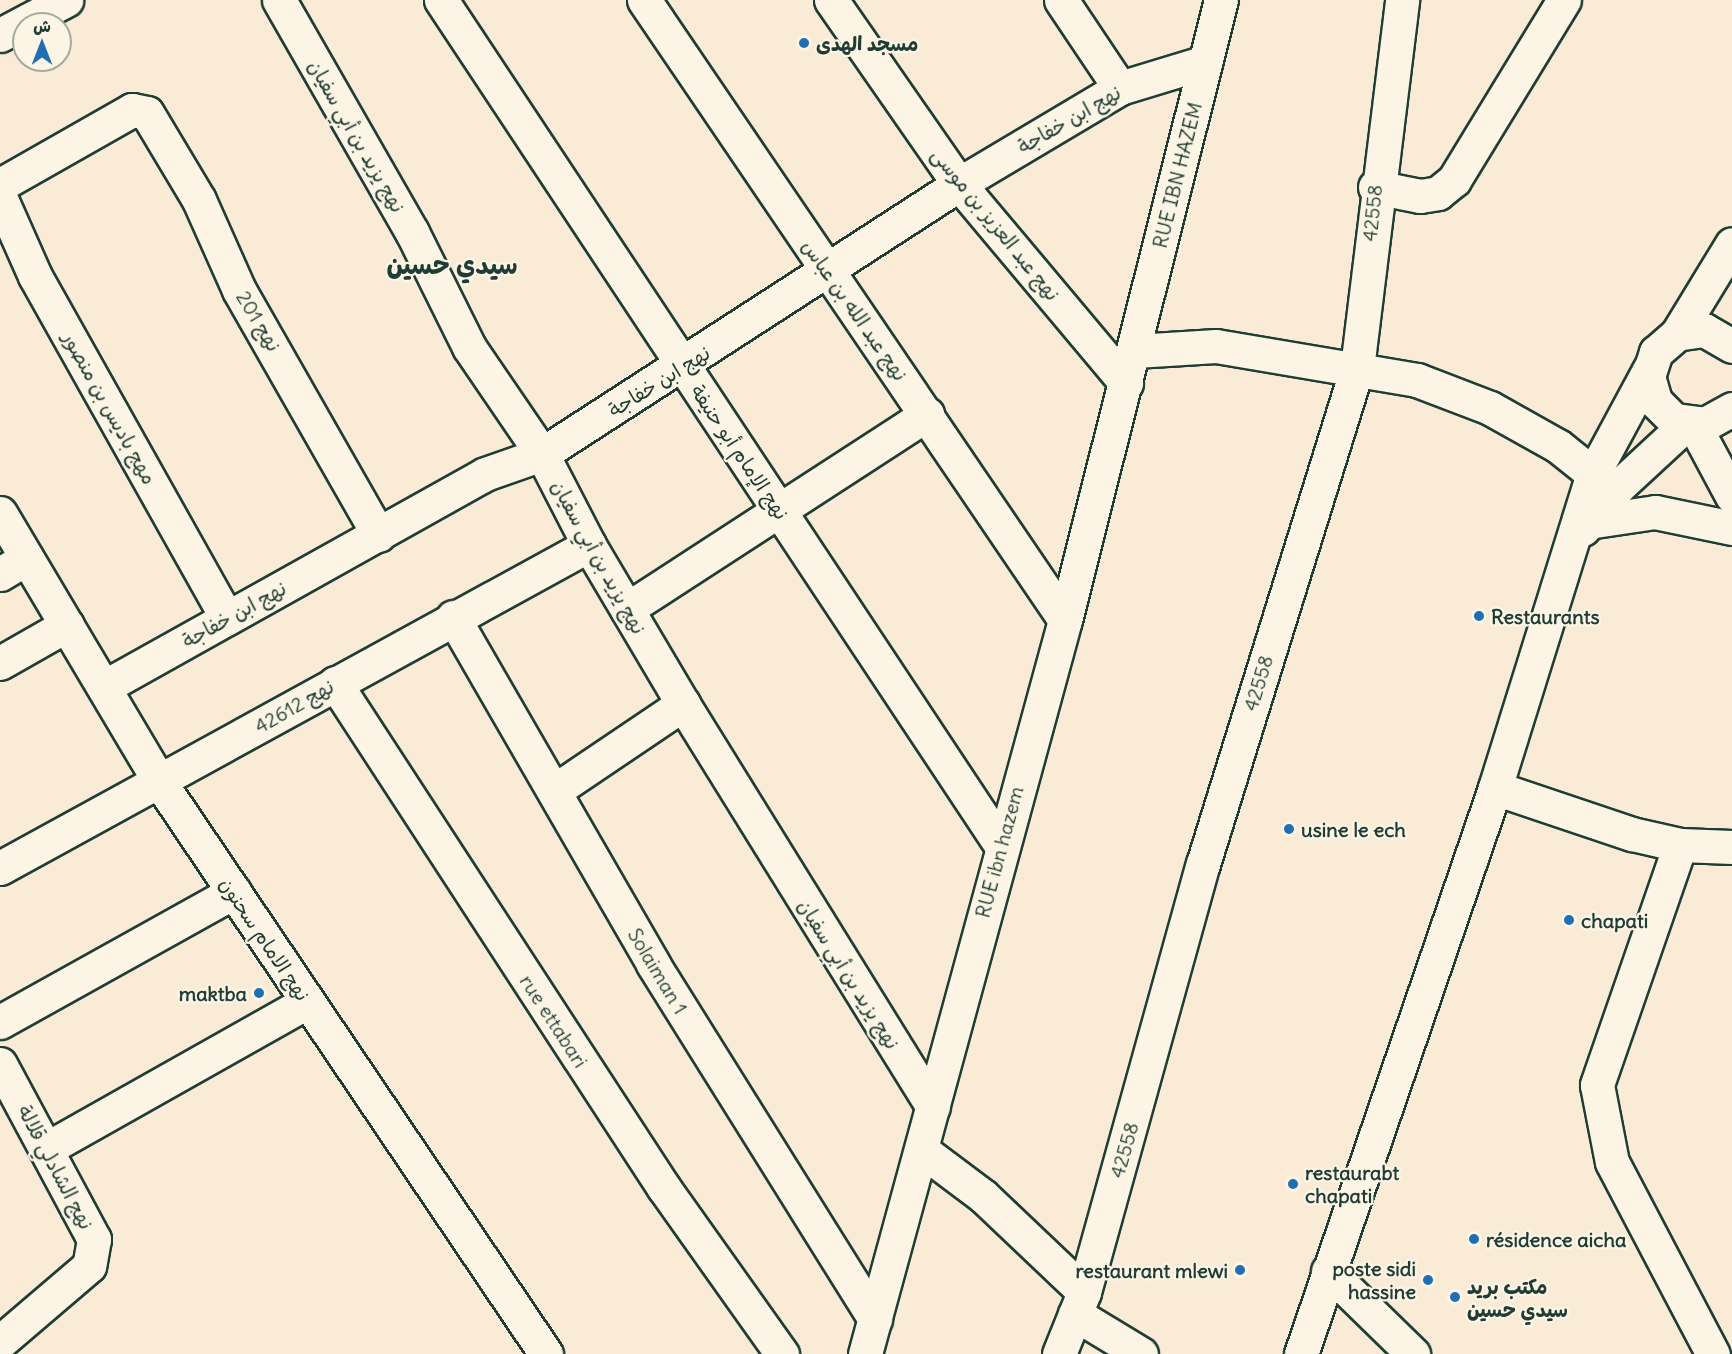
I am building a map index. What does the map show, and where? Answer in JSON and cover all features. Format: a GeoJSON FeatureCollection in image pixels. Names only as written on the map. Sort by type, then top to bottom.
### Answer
{"type":"FeatureCollection","features":[{"type":"Feature","properties":{"kind":"street"},"geometry":{"type":"LineString","coordinates":[[0,35],[66,0]]}},
{"type":"Feature","properties":{"kind":"street","name":"نهج يزيد بن أبي سفيان"},"geometry":{"type":"LineString","coordinates":[[279,0],[412,232],[469,347],[543,454],[589,545],[683,704],[933,1107]]}},
{"type":"Feature","properties":{"kind":"street","name":"نهج الإمام أبو حنيفة"},"geometry":{"type":"LineString","coordinates":[[441,0],[1000,844]]}},
{"type":"Feature","properties":{"kind":"street","name":"نهج عبد الله بن عباس"},"geometry":{"type":"LineString","coordinates":[[644,0],[1065,620]]}},
{"type":"Feature","properties":{"kind":"street","name":"نهج عبد العزيز بن موسى"},"geometry":{"type":"LineString","coordinates":[[831,0],[959,184],[1126,383]]}},
{"type":"Feature","properties":{"kind":"street"},"geometry":{"type":"LineString","coordinates":[[1061,0],[1120,88]]}},
{"type":"Feature","properties":{"kind":"street","name":"RUE IBN HAZEM"},"geometry":{"type":"LineString","coordinates":[[1135,351],[1221,0]]}},
{"type":"Feature","properties":{"kind":"street","name":"42558"},"geometry":{"type":"LineString","coordinates":[[1059,1354],[1079,1303],[1207,853],[1357,368],[1375,187],[1402,0]]}},
{"type":"Feature","properties":{"kind":"street"},"geometry":{"type":"LineString","coordinates":[[1375,187],[1419,196],[1438,193],[1454,180],[1564,0]]}},
{"type":"Feature","properties":{"kind":"street","name":"نهج ابن خفاجة"},"geometry":{"type":"LineString","coordinates":[[104,687],[485,474],[543,454],[830,272],[959,184],[1120,88],[1205,62]]}},
{"type":"Feature","properties":{"kind":"street","name":"نهج 201"},"geometry":{"type":"LineString","coordinates":[[0,185],[139,109],[183,170],[239,290],[379,535]]}},
{"type":"Feature","properties":{"kind":"street","name":"مهج باديس بن منصور"},"geometry":{"type":"LineString","coordinates":[[0,197],[35,276],[226,617]]}},
{"type":"Feature","properties":{"kind":"street"},"geometry":{"type":"LineString","coordinates":[[1301,1354],[1581,531],[1593,474],[1649,370],[1656,352],[1677,333],[1732,244]]}},
{"type":"Feature","properties":{"kind":"street"},"geometry":{"type":"LineString","coordinates":[[1677,333],[1704,330],[1732,346]]}},
{"type":"Feature","properties":{"kind":"street"},"geometry":{"type":"LineString","coordinates":[[1135,351],[1216,346],[1357,368],[1417,380],[1490,408],[1558,446],[1593,474]]}},
{"type":"Feature","properties":{"kind":"street","name":"RUE ibn hazem"},"geometry":{"type":"LineString","coordinates":[[865,1354],[923,1151],[1000,844],[1065,620],[1135,351]]}},
{"type":"Feature","properties":{"kind":"street"},"geometry":{"type":"LineString","coordinates":[[1649,370],[1658,407],[1690,424],[1732,496]]}},
{"type":"Feature","properties":{"kind":"street"},"geometry":{"type":"LineString","coordinates":[[1581,531],[1690,424],[1715,421],[1732,409]]}},
{"type":"Feature","properties":{"kind":"street"},"geometry":{"type":"LineString","coordinates":[[627,609],[781,512],[927,414]]}},
{"type":"Feature","properties":{"kind":"street"},"geometry":{"type":"LineString","coordinates":[[1581,531],[1655,512],[1732,528]]}},
{"type":"Feature","properties":{"kind":"street","name":"نهج الامام سحنون"},"geometry":{"type":"LineString","coordinates":[[0,513],[13,566],[67,625],[161,784],[546,1354]]}},
{"type":"Feature","properties":{"kind":"street","name":"نهج 42612"},"geometry":{"type":"LineString","coordinates":[[0,868],[161,784],[334,683],[589,545]]}},
{"type":"Feature","properties":{"kind":"street","name":"Solaiman 1"},"geometry":{"type":"LineString","coordinates":[[453,617],[653,964],[874,1319]]}},
{"type":"Feature","properties":{"kind":"street"},"geometry":{"type":"LineString","coordinates":[[0,663],[67,625]]}},
{"type":"Feature","properties":{"kind":"street","name":"rue ettabari"},"geometry":{"type":"LineString","coordinates":[[334,683],[658,1178],[782,1354]]}},
{"type":"Feature","properties":{"kind":"street"},"geometry":{"type":"LineString","coordinates":[[554,791],[683,704]]}},
{"type":"Feature","properties":{"kind":"street"},"geometry":{"type":"LineString","coordinates":[[1495,789],[1680,845],[1732,847]]}},
{"type":"Feature","properties":{"kind":"street"},"geometry":{"type":"LineString","coordinates":[[1680,845],[1597,1085],[1612,1162],[1713,1354]]}},
{"type":"Feature","properties":{"kind":"street"},"geometry":{"type":"LineString","coordinates":[[0,1022],[234,892]]}},
{"type":"Feature","properties":{"kind":"street"},"geometry":{"type":"LineString","coordinates":[[46,1149],[307,1002]]}},
{"type":"Feature","properties":{"kind":"street","name":"نهج الشادلي قلالة"},"geometry":{"type":"LineString","coordinates":[[0,1064],[94,1239],[88,1266],[0,1342]]}},
{"type":"Feature","properties":{"kind":"street"},"geometry":{"type":"LineString","coordinates":[[923,1151],[983,1196],[1079,1303],[1141,1354]]}},
{"type":"Feature","properties":{"kind":"street"},"geometry":{"type":"LineString","coordinates":[[1328,1271],[1413,1354]]}},
{"type":"Feature","properties":{"kind":"place","name":"مسجد الهدى"},"geometry":{"type":"Point","coordinates":[804,43]}},
{"type":"Feature","properties":{"kind":"place","name":"Restaurants"},"geometry":{"type":"Point","coordinates":[1479,616]}},
{"type":"Feature","properties":{"kind":"place","name":"usine le ech"},"geometry":{"type":"Point","coordinates":[1289,829]}},
{"type":"Feature","properties":{"kind":"place","name":"chapati"},"geometry":{"type":"Point","coordinates":[1569,920]}},
{"type":"Feature","properties":{"kind":"place","name":"maktba"},"geometry":{"type":"Point","coordinates":[259,993]}},
{"type":"Feature","properties":{"kind":"place","name":"restaurabt chapati"},"geometry":{"type":"Point","coordinates":[1293,1184]}},
{"type":"Feature","properties":{"kind":"place","name":"résidence aicha"},"geometry":{"type":"Point","coordinates":[1474,1239]}},
{"type":"Feature","properties":{"kind":"place","name":"restaurant mlewi"},"geometry":{"type":"Point","coordinates":[1240,1270]}},
{"type":"Feature","properties":{"kind":"place","name":"poste sidi hassine"},"geometry":{"type":"Point","coordinates":[1428,1280]}},
{"type":"Feature","properties":{"kind":"place","name":"مكتب بريد سيدي حسين"},"geometry":{"type":"Point","coordinates":[1455,1297]}},
{"type":"Feature","properties":{"kind":"district","name":"سيدي حسين"},"geometry":{"type":"Point","coordinates":[452,265]}}]}
